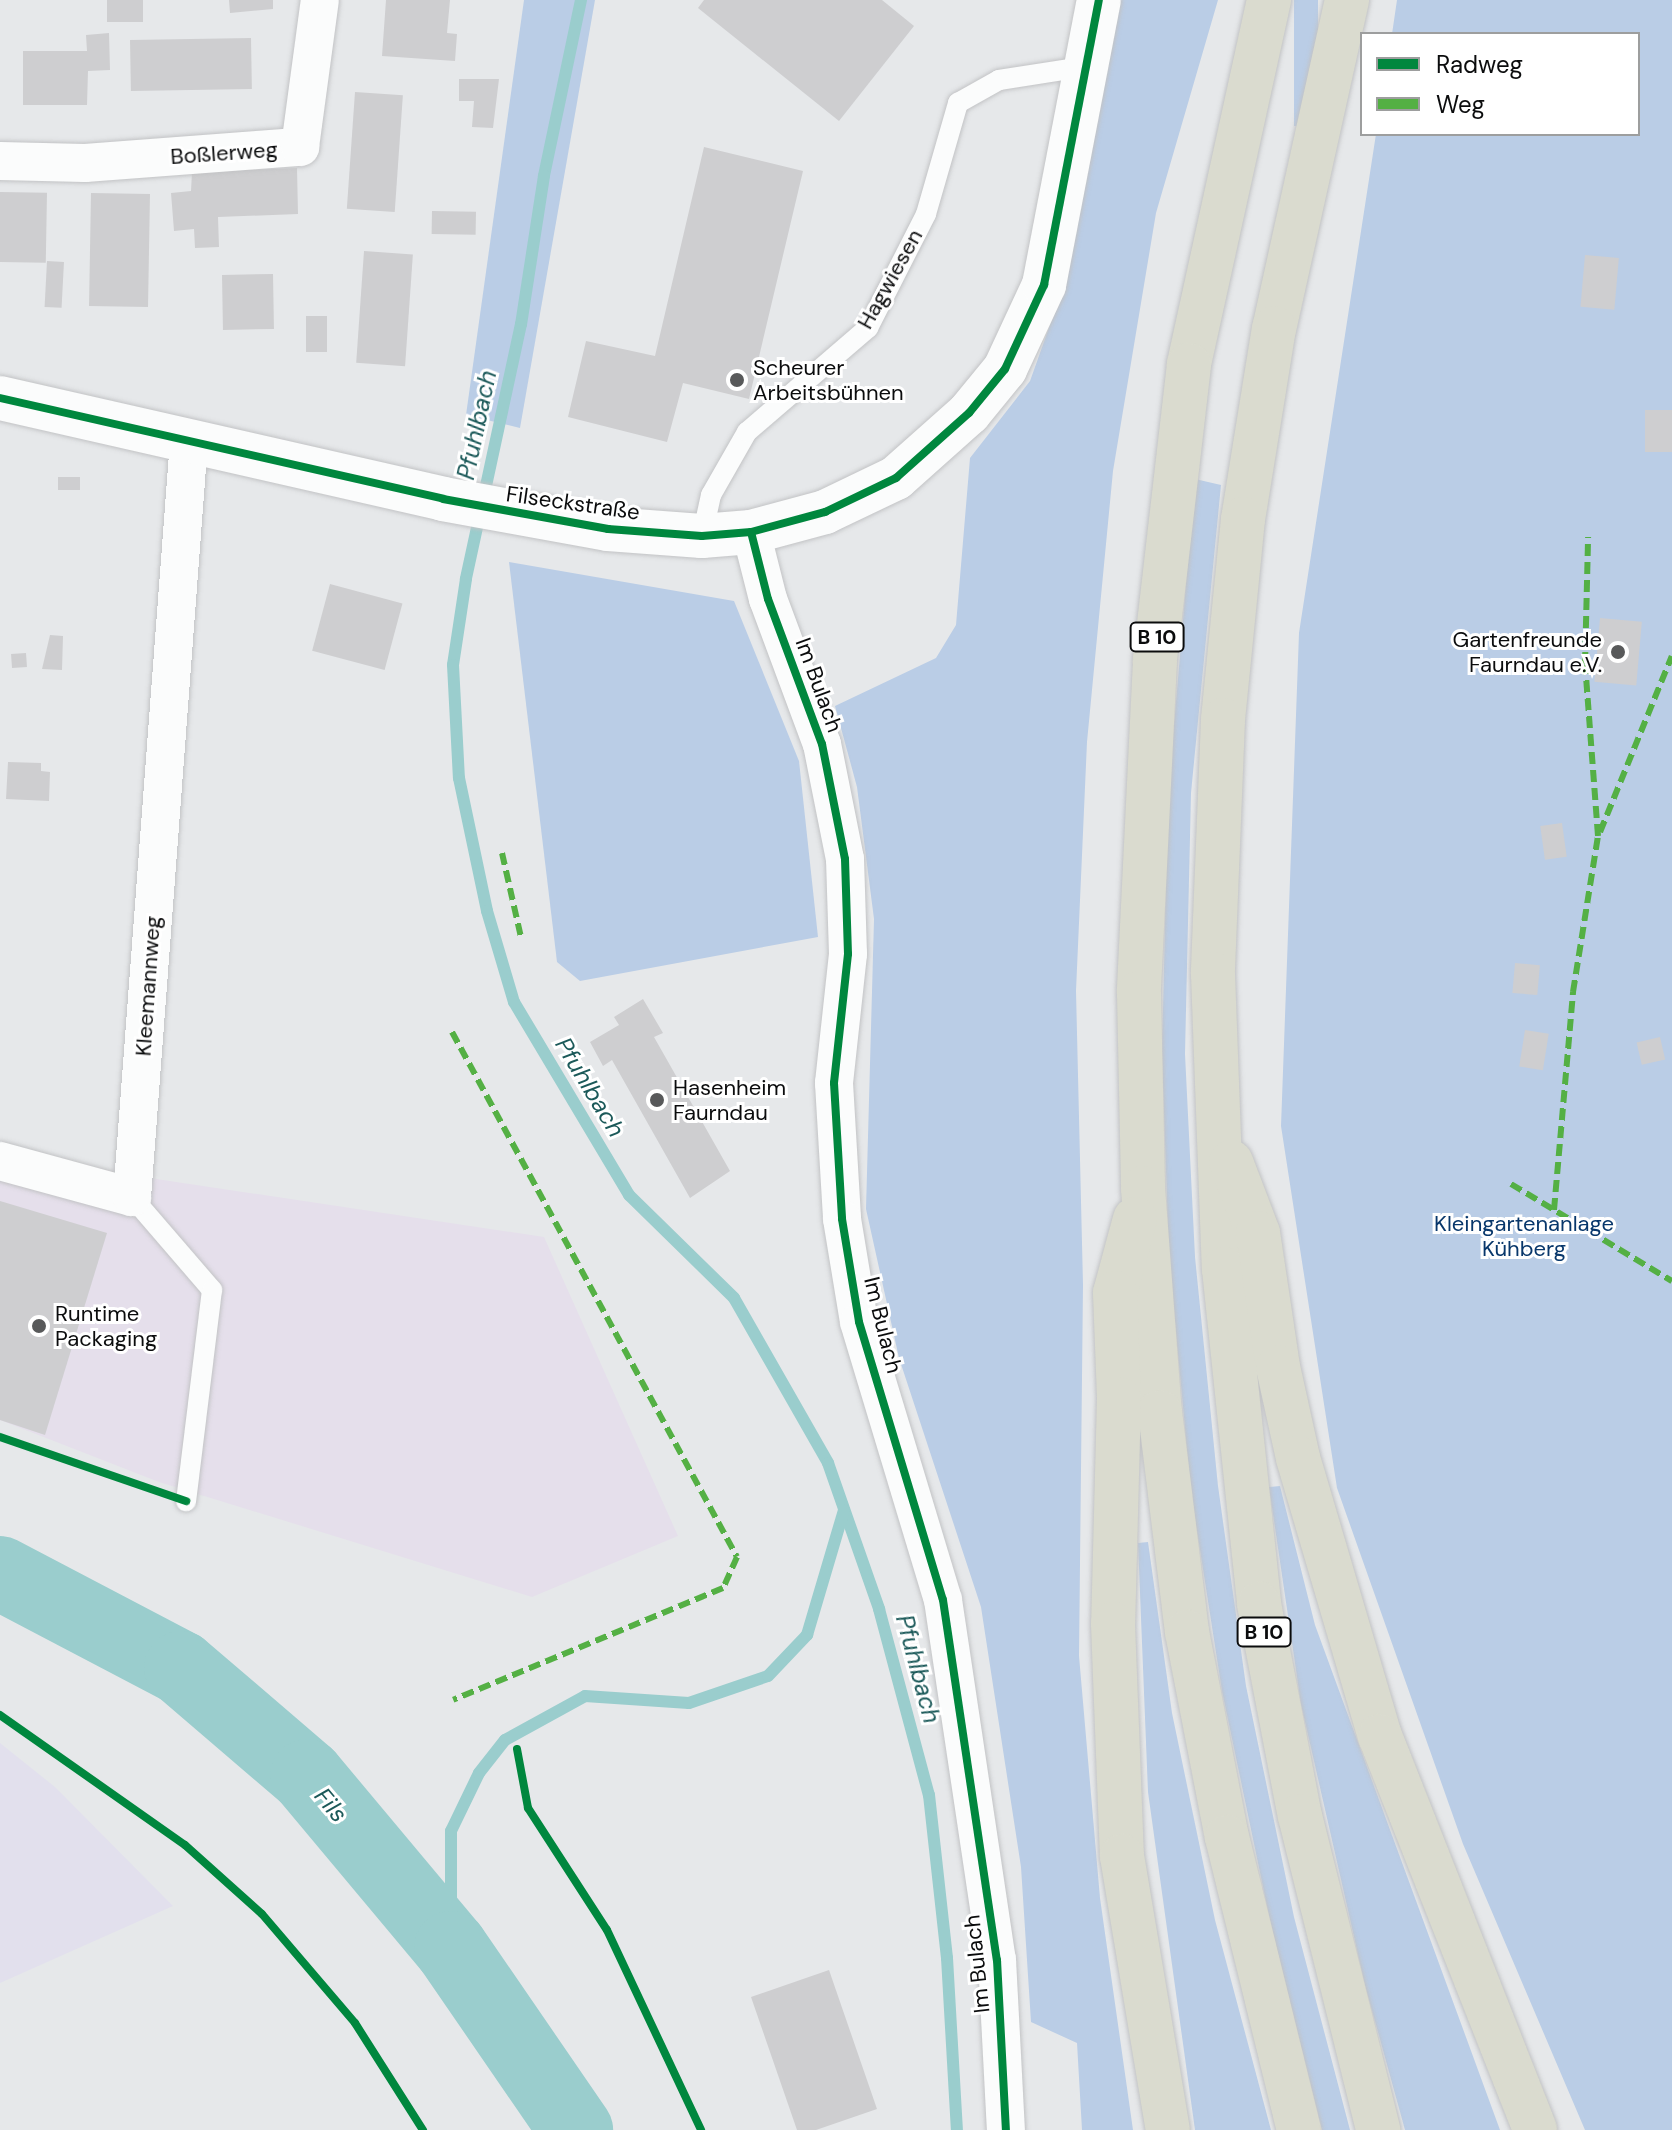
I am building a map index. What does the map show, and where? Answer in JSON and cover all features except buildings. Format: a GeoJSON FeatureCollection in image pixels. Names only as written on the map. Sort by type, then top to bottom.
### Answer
{"type":"FeatureCollection","features":[{"type":"Feature","properties":{"kind":"highway","name":"B 10"},"geometry":{"type":"LineString","coordinates":[[1269,0],[1189,365],[1158,630],[1139,993],[1143,1188],[1160,1412],[1187,1632],[1227,1837],[1299,2130]]}},
{"type":"Feature","properties":{"kind":"highway","name":"B 10"},"geometry":{"type":"LineString","coordinates":[[1347,0],[1274,328],[1243,519],[1222,736],[1213,974],[1216,1123],[1233,1371],[1259,1604],[1300,1816],[1378,2130]]}},
{"type":"Feature","properties":{"kind":"highway","name":"B 10"},"geometry":{"type":"LineString","coordinates":[[1216,1123],[1258,1233],[1278,1367],[1298,1458],[1380,1736],[1535,2130]]}},
{"type":"Feature","properties":{"kind":"highway"},"geometry":{"type":"LineString","coordinates":[[1143,1188],[1115,1293],[1119,1399],[1113,1624],[1122,1856],[1168,2130]]}},
{"type":"Feature","properties":{"kind":"street","name":"Boßlerweg"},"geometry":{"type":"LineString","coordinates":[[0,161],[85,163],[300,147],[320,0]]}},
{"type":"Feature","properties":{"kind":"street","name":"Filseckstraße"},"geometry":{"type":"LineString","coordinates":[[0,398],[443,499],[608,529],[702,536],[751,532],[825,512],[896,478],[969,413],[1005,369],[1044,285],[1099,0]]}},
{"type":"Feature","properties":{"kind":"street","name":"Kleemannweg"},"geometry":{"type":"LineString","coordinates":[[132,1197],[189,441]]}},
{"type":"Feature","properties":{"kind":"street","name":"Im Bulach"},"geometry":{"type":"LineString","coordinates":[[751,532],[768,599],[822,744],[845,859],[848,954],[834,1083],[842,1219],[859,1322],[943,1600],[997,1960],[1006,2130]]}},
{"type":"Feature","properties":{"kind":"street"},"geometry":{"type":"LineString","coordinates":[[0,1161],[132,1197]]}},
{"type":"Feature","properties":{"kind":"lane","name":"Hagwiesen"},"geometry":{"type":"LineString","coordinates":[[702,536],[711,495],[747,432],[868,328],[926,214],[958,103],[999,80],[1088,66]]}},
{"type":"Feature","properties":{"kind":"lane"},"geometry":{"type":"LineString","coordinates":[[132,1197],[212,1290],[186,1501]]}},
{"type":"Feature","properties":{"kind":"shaded area"},"geometry":{"type":"Polygon","coordinates":[[[0,1146],[123,1174],[544,1237],[678,1536],[532,1597],[159,1482],[0,1420],[0,1146]]]}},
{"type":"Feature","properties":{"kind":"shaded area"},"geometry":{"type":"Polygon","coordinates":[[[0,1743],[55,1787],[173,1906],[0,1983],[0,1743]]]}},
{"type":"Feature","properties":{"kind":"green space"},"geometry":{"type":"Polygon","coordinates":[[[524,0],[595,0],[520,428],[466,415],[524,0]]]}},
{"type":"Feature","properties":{"kind":"green space"},"geometry":{"type":"Polygon","coordinates":[[[1120,0],[1218,0],[1156,213],[1113,471],[1087,742],[1076,991],[1083,1285],[1079,1656],[1100,1898],[1133,2130],[1082,2130],[1077,2043],[1031,2022],[1021,1867],[981,1607],[899,1358],[866,1209],[874,919],[857,787],[835,706],[936,658],[956,625],[970,458],[1030,381],[1056,308],[1120,0]]]}},
{"type":"Feature","properties":{"kind":"green space"},"geometry":{"type":"Polygon","coordinates":[[[1294,0],[1318,0],[1318,126],[1294,126],[1294,0]]]}},
{"type":"Feature","properties":{"kind":"green space","name":"Kleingartenanlage Kühberg"},"geometry":{"type":"Polygon","coordinates":[[[1397,0],[1672,0],[1672,2130],[1585,2130],[1463,1844],[1337,1488],[1281,1126],[1299,633],[1376,136],[1640,136],[1640,32],[1392,32],[1397,0]]]}},
{"type":"Feature","properties":{"kind":"green space"},"geometry":{"type":"Polygon","coordinates":[[[1195,479],[1221,485],[1191,793],[1185,1054],[1195,1257],[1218,1486],[1246,1686],[1294,1917],[1350,2130],[1322,2130],[1271,1925],[1222,1691],[1191,1492],[1169,1257],[1162,1053],[1168,796],[1195,479]]]}},
{"type":"Feature","properties":{"kind":"green space"},"geometry":{"type":"Polygon","coordinates":[[[509,562],[734,601],[799,761],[818,937],[580,981],[557,962],[509,562]]]}},
{"type":"Feature","properties":{"kind":"green space"},"geometry":{"type":"Polygon","coordinates":[[[1280,1486],[1315,1625],[1500,2130],[1405,2130],[1365,1985],[1301,1704],[1269,1487],[1280,1486]]]}},
{"type":"Feature","properties":{"kind":"green space"},"geometry":{"type":"Polygon","coordinates":[[[1148,1542],[1172,1713],[1215,1920],[1271,2130],[1195,2130],[1148,1792],[1138,1543],[1148,1542]]]}},
{"type":"Feature","properties":{"kind":"waterway","name":"Pfuhlbach"},"geometry":{"type":"LineString","coordinates":[[581,0],[544,176],[521,324],[466,579],[453,665],[459,778],[487,911],[514,1002],[629,1195],[734,1298],[828,1463],[879,1609],[929,1795],[947,1958],[957,2130]]}},
{"type":"Feature","properties":{"kind":"waterway"},"geometry":{"type":"LineString","coordinates":[[451,1948],[451,1831],[479,1773],[505,1740],[585,1696],[689,1703],[768,1676],[807,1635],[844,1510]]}},
{"type":"Feature","properties":{"kind":"waterway","name":"Fils"},"geometry":{"type":"LineString","coordinates":[[0,1573],[181,1668],[307,1776],[451,1948],[576,2130]]}},
{"type":"Feature","properties":{"kind":"marked path"},"geometry":{"type":"LineString","coordinates":[[1554,1210],[1573,992],[1598,836],[1585,664],[1588,537]]}},
{"type":"Feature","properties":{"kind":"marked path"},"geometry":{"type":"LineString","coordinates":[[1600,832],[1672,656]]}},
{"type":"Feature","properties":{"kind":"marked path"},"geometry":{"type":"LineString","coordinates":[[502,853],[521,937]]}},
{"type":"Feature","properties":{"kind":"marked path"},"geometry":{"type":"LineString","coordinates":[[452,1032],[737,1557],[723,1588],[453,1700]]}},
{"type":"Feature","properties":{"kind":"marked path"},"geometry":{"type":"LineString","coordinates":[[1511,1184],[1672,1281]]}},
{"type":"Feature","properties":{"kind":"cycle path"},"geometry":{"type":"LineString","coordinates":[[0,398],[443,499],[608,529],[702,536],[751,532],[825,512],[896,478],[969,413],[1005,369],[1044,285],[1099,0]]}},
{"type":"Feature","properties":{"kind":"cycle path"},"geometry":{"type":"LineString","coordinates":[[751,532],[768,599],[822,744],[845,859],[848,954],[834,1083],[842,1219],[859,1322],[943,1600],[997,1960],[1006,2130]]}},
{"type":"Feature","properties":{"kind":"cycle path"},"geometry":{"type":"LineString","coordinates":[[0,1437],[186,1501]]}},
{"type":"Feature","properties":{"kind":"cycle path"},"geometry":{"type":"LineString","coordinates":[[0,1715],[185,1845],[262,1914],[355,2023],[423,2130]]}},
{"type":"Feature","properties":{"kind":"cycle path"},"geometry":{"type":"LineString","coordinates":[[517,1749],[528,1808],[607,1930],[701,2130]]}},
{"type":"Feature","properties":{"kind":"place","name":"Scheurer Arbeitsbühnen"},"geometry":{"type":"Point","coordinates":[737,380]}},
{"type":"Feature","properties":{"kind":"place","name":"Gartenfreunde Faurndau e.V."},"geometry":{"type":"Point","coordinates":[1618,652]}},
{"type":"Feature","properties":{"kind":"place","name":"Hasenheim Faurndau"},"geometry":{"type":"Point","coordinates":[657,1100]}},
{"type":"Feature","properties":{"kind":"place","name":"Runtime Packaging"},"geometry":{"type":"Point","coordinates":[39,1326]}}]}
